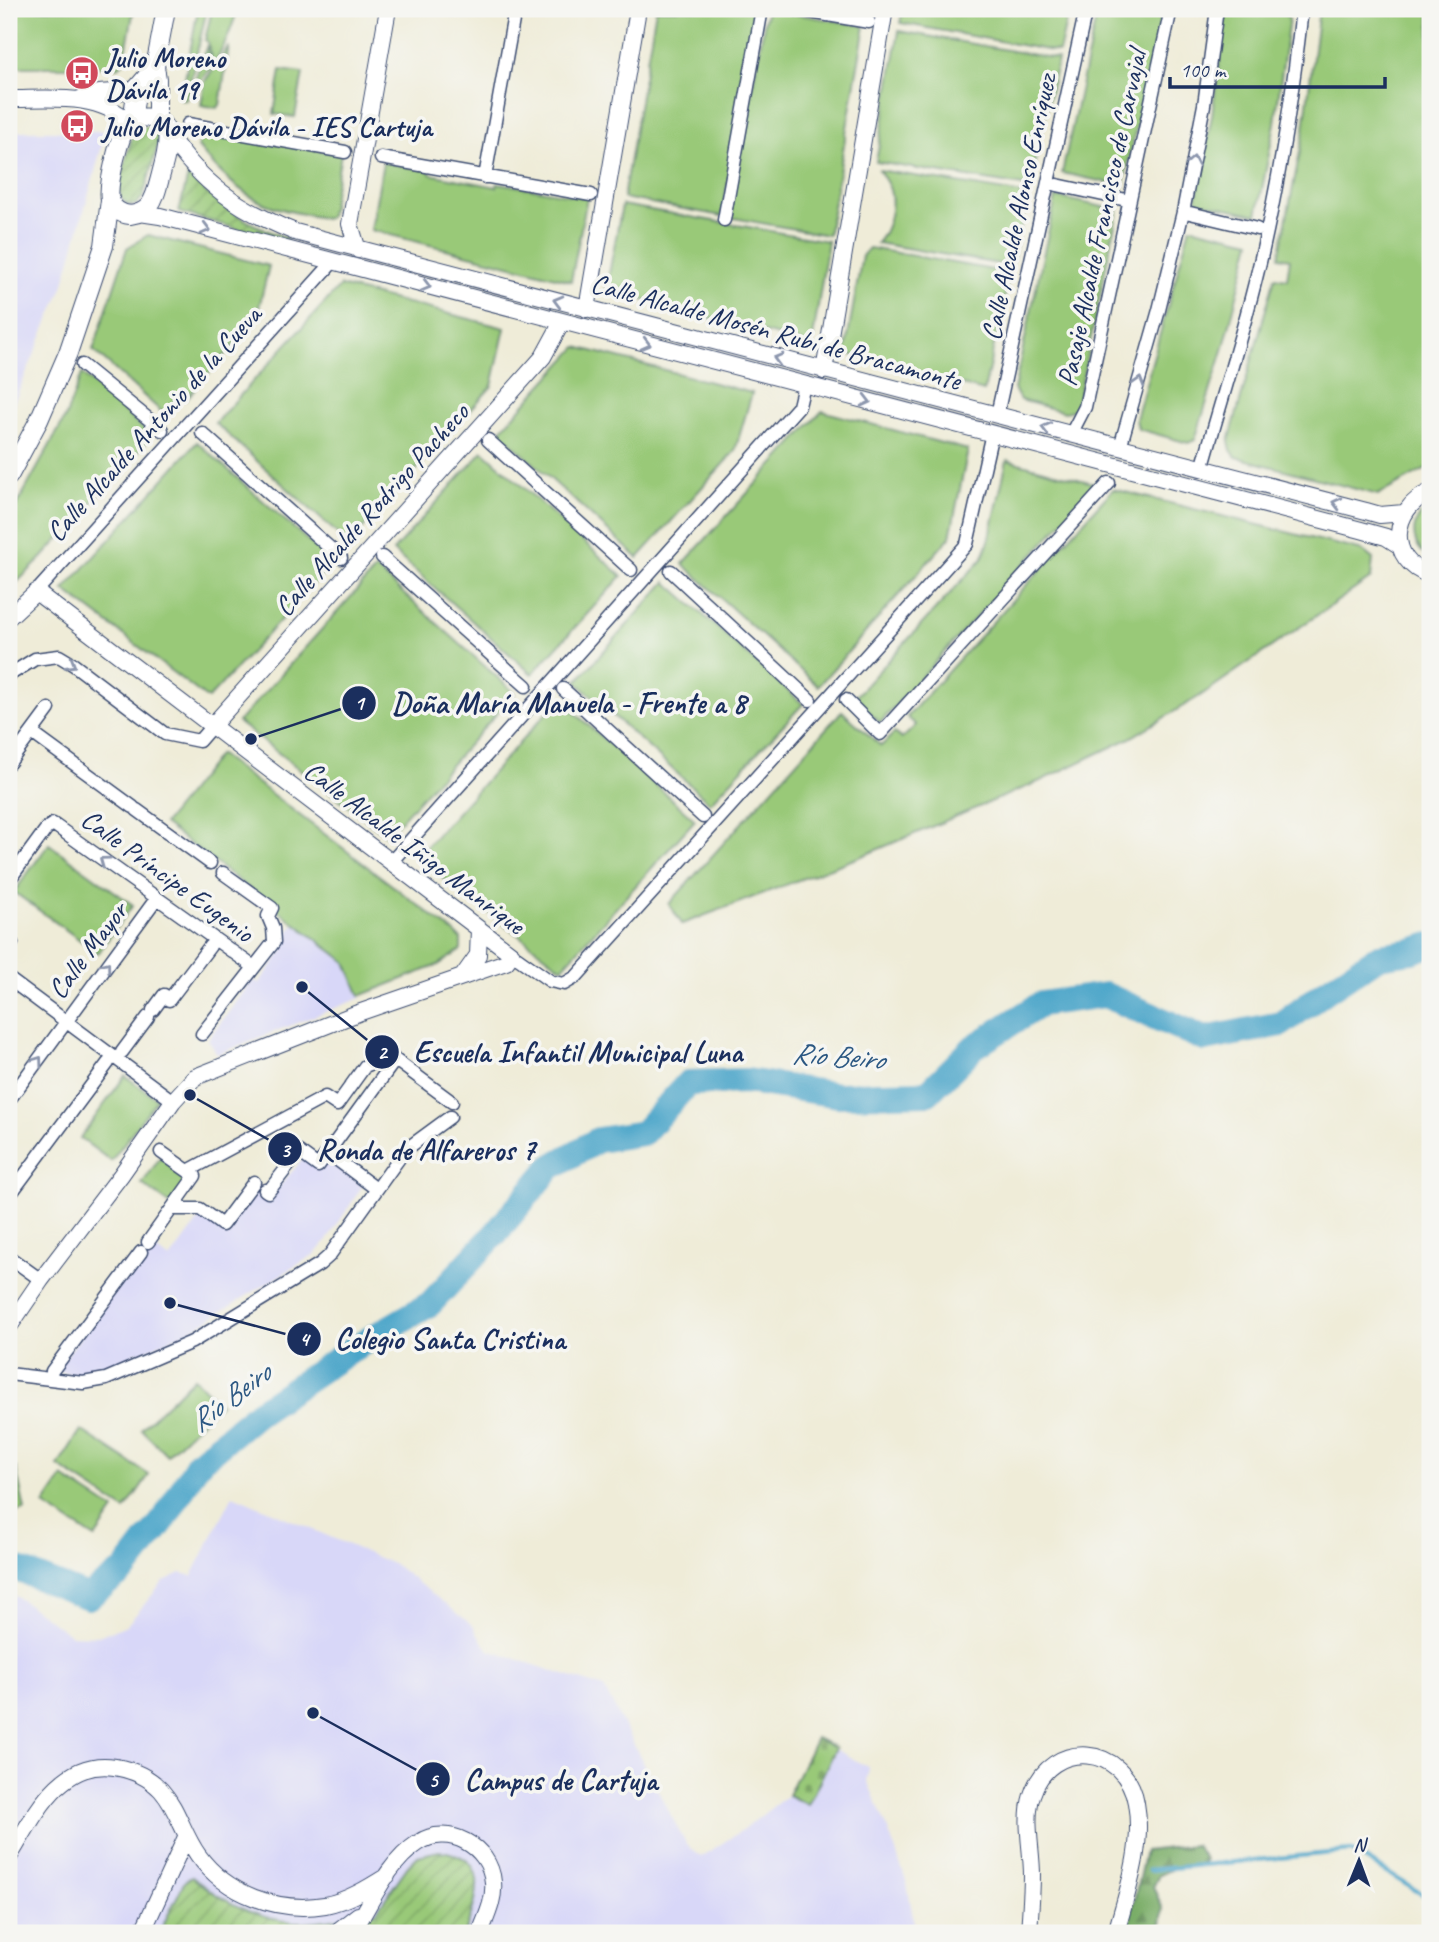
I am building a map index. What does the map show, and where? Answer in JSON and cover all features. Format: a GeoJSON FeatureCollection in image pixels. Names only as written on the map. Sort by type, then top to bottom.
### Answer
{"type":"FeatureCollection","features":[{"type":"Feature","properties":{"kind":"main road"},"geometry":{"type":"LineString","coordinates":[[104,246],[135,214],[147,209],[153,200],[167,153],[159,123],[155,67],[166,9]]}},
{"type":"Feature","properties":{"kind":"main road"},"geometry":{"type":"LineString","coordinates":[[9,476],[39,420],[68,354],[104,246],[110,201],[109,187],[124,132],[131,121],[132,93],[155,67]]}},
{"type":"Feature","properties":{"kind":"main road"},"geometry":{"type":"LineString","coordinates":[[132,93],[159,123]]}},
{"type":"Feature","properties":{"kind":"main road"},"geometry":{"type":"LineString","coordinates":[[131,121],[139,117],[159,123]]}},
{"type":"Feature","properties":{"kind":"main road"},"geometry":{"type":"LineString","coordinates":[[110,201],[114,208],[135,214]]}},
{"type":"Feature","properties":{"kind":"street"},"geometry":{"type":"LineString","coordinates":[[358,250],[350,224],[388,9]]}},
{"type":"Feature","properties":{"kind":"street"},"geometry":{"type":"LineString","coordinates":[[485,177],[515,9]]}},
{"type":"Feature","properties":{"kind":"street"},"geometry":{"type":"LineString","coordinates":[[587,309],[638,9]]}},
{"type":"Feature","properties":{"kind":"street"},"geometry":{"type":"LineString","coordinates":[[724,220],[762,9]]}},
{"type":"Feature","properties":{"kind":"street"},"geometry":{"type":"LineString","coordinates":[[792,9],[869,22]]}},
{"type":"Feature","properties":{"kind":"street"},"geometry":{"type":"LineString","coordinates":[[824,371],[885,9]]}},
{"type":"Feature","properties":{"kind":"street","name":"Calle Alcalde Alonso Enríquez"},"geometry":{"type":"LineString","coordinates":[[997,415],[1086,9]]}},
{"type":"Feature","properties":{"kind":"street","name":"Pasaje Alcalde Francisco de Carvajal"},"geometry":{"type":"LineString","coordinates":[[1071,434],[1085,407],[1171,9]]}},
{"type":"Feature","properties":{"kind":"street"},"geometry":{"type":"LineString","coordinates":[[1120,447],[1159,310],[1183,212],[1204,105],[1217,9]]}},
{"type":"Feature","properties":{"kind":"street"},"geometry":{"type":"LineString","coordinates":[[1202,469],[1244,326],[1267,231],[1286,125],[1302,9]]}},
{"type":"Feature","properties":{"kind":"street"},"geometry":{"type":"LineString","coordinates":[[80,99],[93,92],[132,93]]}},
{"type":"Feature","properties":{"kind":"street"},"geometry":{"type":"LineString","coordinates":[[9,99],[80,99],[114,110],[131,121]]}},
{"type":"Feature","properties":{"kind":"street","name":"Calle Alcalde Mosén Rubí de Bracamonte"},"geometry":{"type":"LineString","coordinates":[[159,123],[202,176],[241,208],[285,228],[358,250],[1202,469],[1380,514],[1404,513]]}},
{"type":"Feature","properties":{"kind":"street"},"geometry":{"type":"LineString","coordinates":[[187,128],[188,124],[345,152]]}},
{"type":"Feature","properties":{"kind":"street"},"geometry":{"type":"LineString","coordinates":[[381,158],[591,195]]}},
{"type":"Feature","properties":{"kind":"street"},"geometry":{"type":"LineString","coordinates":[[1057,185],[1122,200]]}},
{"type":"Feature","properties":{"kind":"street"},"geometry":{"type":"LineString","coordinates":[[1190,213],[1257,229]]}},
{"type":"Feature","properties":{"kind":"street","name":"Calle Alcalde Mosén Rubí de Bracamonte"},"geometry":{"type":"LineString","coordinates":[[135,214],[160,216],[992,433],[1386,537],[1400,546]]}},
{"type":"Feature","properties":{"kind":"street"},"geometry":{"type":"LineString","coordinates":[[330,242],[339,237],[350,224]]}},
{"type":"Feature","properties":{"kind":"street","name":"Calle Alcalde Antonio de la Cueva"},"geometry":{"type":"LineString","coordinates":[[9,617],[36,592],[333,262]]}},
{"type":"Feature","properties":{"kind":"street","name":"Calle Alcalde Rodrigo Pacheco"},"geometry":{"type":"LineString","coordinates":[[212,726],[543,357],[562,322]]}},
{"type":"Feature","properties":{"kind":"street"},"geometry":{"type":"LineString","coordinates":[[82,365],[162,430]]}},
{"type":"Feature","properties":{"kind":"street"},"geometry":{"type":"LineString","coordinates":[[391,862],[799,406],[804,385]]}},
{"type":"Feature","properties":{"kind":"street"},"geometry":{"type":"LineString","coordinates":[[202,433],[341,558]]}},
{"type":"Feature","properties":{"kind":"street","name":"Calle Alcalde Iñigo Manrique"},"geometry":{"type":"LineString","coordinates":[[36,592],[512,954],[550,981],[564,984],[576,977],[967,544],[992,433]]}},
{"type":"Feature","properties":{"kind":"street"},"geometry":{"type":"LineString","coordinates":[[488,440],[631,570]]}},
{"type":"Feature","properties":{"kind":"street"},"geometry":{"type":"LineString","coordinates":[[846,700],[880,734],[1109,483]]}},
{"type":"Feature","properties":{"kind":"street"},"geometry":{"type":"LineString","coordinates":[[1430,492],[1417,498],[1404,513],[1399,533],[1400,546],[1405,555],[1414,566],[1430,575]]}},
{"type":"Feature","properties":{"kind":"street"},"geometry":{"type":"LineString","coordinates":[[382,557],[526,686]]}},
{"type":"Feature","properties":{"kind":"street"},"geometry":{"type":"LineString","coordinates":[[671,571],[810,700]]}},
{"type":"Feature","properties":{"kind":"street"},"geometry":{"type":"LineString","coordinates":[[9,675],[35,659],[59,656],[165,734],[199,741],[212,726]]}},
{"type":"Feature","properties":{"kind":"street"},"geometry":{"type":"LineString","coordinates":[[563,689],[702,817]]}},
{"type":"Feature","properties":{"kind":"street"},"geometry":{"type":"LineString","coordinates":[[9,763],[49,709]]}},
{"type":"Feature","properties":{"kind":"street"},"geometry":{"type":"LineString","coordinates":[[32,733],[210,863]]}},
{"type":"Feature","properties":{"kind":"street","name":"Calle Príncipe Eugenio"},"geometry":{"type":"LineString","coordinates":[[9,880],[52,824],[156,899],[256,964]]}},
{"type":"Feature","properties":{"kind":"street"},"geometry":{"type":"LineString","coordinates":[[202,1034],[274,942],[273,928],[268,916],[272,908],[223,873]]}},
{"type":"Feature","properties":{"kind":"street","name":"Calle Mayor"},"geometry":{"type":"LineString","coordinates":[[9,1100],[156,899]]}},
{"type":"Feature","properties":{"kind":"street"},"geometry":{"type":"LineString","coordinates":[[463,976],[478,955],[479,929]]}},
{"type":"Feature","properties":{"kind":"street"},"geometry":{"type":"LineString","coordinates":[[9,940],[12,943],[9,948]]}},
{"type":"Feature","properties":{"kind":"street"},"geometry":{"type":"LineString","coordinates":[[122,1052],[164,995],[169,1000],[210,946]]}},
{"type":"Feature","properties":{"kind":"street"},"geometry":{"type":"LineString","coordinates":[[9,1327],[173,1101],[195,1077],[358,1013],[506,962],[512,954]]}},
{"type":"Feature","properties":{"kind":"street"},"geometry":{"type":"LineString","coordinates":[[9,979],[173,1101]]}},
{"type":"Feature","properties":{"kind":"street"},"geometry":{"type":"LineString","coordinates":[[188,1171],[325,1097],[337,1105],[366,1066],[390,1056],[452,1101]]}},
{"type":"Feature","properties":{"kind":"street"},"geometry":{"type":"LineString","coordinates":[[265,1190],[268,1192],[299,1152],[318,1166],[395,1060]]}},
{"type":"Feature","properties":{"kind":"street"},"geometry":{"type":"LineString","coordinates":[[9,1196],[108,1063]]}},
{"type":"Feature","properties":{"kind":"street"},"geometry":{"type":"LineString","coordinates":[[9,1374],[93,1383],[214,1330],[329,1256],[405,1150],[450,1117]]}},
{"type":"Feature","properties":{"kind":"street"},"geometry":{"type":"LineString","coordinates":[[52,1371],[195,1176],[161,1152]]}},
{"type":"Feature","properties":{"kind":"street"},"geometry":{"type":"LineString","coordinates":[[328,1153],[371,1185]]}},
{"type":"Feature","properties":{"kind":"street"},"geometry":{"type":"LineString","coordinates":[[173,1209],[200,1209],[222,1225],[254,1182]]}},
{"type":"Feature","properties":{"kind":"street"},"geometry":{"type":"LineString","coordinates":[[9,1257],[41,1280]]}},
{"type":"Feature","properties":{"kind":"street"},"geometry":{"type":"LineString","coordinates":[[1029,1933],[1032,1873],[1029,1828],[1031,1798],[1039,1777],[1053,1763],[1075,1754],[1096,1756],[1115,1766],[1128,1779],[1136,1800],[1138,1827],[1135,1857],[1116,1933]]}},
{"type":"Feature","properties":{"kind":"street"},"geometry":{"type":"LineString","coordinates":[[9,1857],[50,1794],[64,1779],[86,1768],[108,1766],[129,1769],[147,1778],[162,1791],[186,1836],[209,1870],[228,1886],[254,1898],[290,1907],[326,1905],[358,1894],[387,1876]]}},
{"type":"Feature","properties":{"kind":"street"},"geometry":{"type":"LineString","coordinates":[[352,1933],[387,1876],[417,1843],[435,1835],[453,1836],[467,1841],[488,1863],[493,1880],[493,1897],[480,1933]]}},
{"type":"Feature","properties":{"kind":"street"},"geometry":{"type":"LineString","coordinates":[[142,1933],[186,1836]]}},
{"type":"Feature","properties":{"kind":"street"},"geometry":{"type":"LineString","coordinates":[[335,1933],[369,1908]]}},
{"type":"Feature","properties":{"kind":"shaded area"},"geometry":{"type":"Polygon","coordinates":[[[9,131],[106,131],[63,287],[9,414],[9,131]]]}},
{"type":"Feature","properties":{"kind":"shaded area"},"geometry":{"type":"Polygon","coordinates":[[[295,923],[346,962],[361,998],[217,1054],[208,1039],[253,980],[259,983],[284,949],[279,944],[295,923]]]}},
{"type":"Feature","properties":{"kind":"shaded area"},"geometry":{"type":"Polygon","coordinates":[[[302,1160],[329,1160],[363,1185],[315,1254],[188,1332],[140,1353],[135,1352],[131,1358],[85,1375],[56,1370],[149,1244],[170,1259],[202,1216],[224,1232],[256,1189],[269,1198],[302,1160]]]}},
{"type":"Feature","properties":{"kind":"shaded area"},"geometry":{"type":"Polygon","coordinates":[[[233,1495],[395,1565],[474,1626],[489,1650],[604,1688],[686,1844],[701,1857],[747,1827],[788,1795],[816,1738],[869,1768],[867,1780],[907,1884],[916,1933],[9,1933],[9,1594],[71,1635],[98,1636],[127,1625],[164,1581],[181,1573],[192,1576],[233,1495]]]}},
{"type":"Feature","properties":{"kind":"green space"},"geometry":{"type":"Polygon","coordinates":[[[9,9],[134,9],[124,62],[118,67],[9,67],[9,9]]]}},
{"type":"Feature","properties":{"kind":"green space"},"geometry":{"type":"Polygon","coordinates":[[[198,9],[207,9],[186,100],[181,99],[198,9]]]}},
{"type":"Feature","properties":{"kind":"green space"},"geometry":{"type":"Polygon","coordinates":[[[212,9],[238,9],[213,65],[208,42],[205,40],[212,9]]]}},
{"type":"Feature","properties":{"kind":"green space"},"geometry":{"type":"Polygon","coordinates":[[[656,9],[758,9],[722,216],[623,198],[656,9]]]}},
{"type":"Feature","properties":{"kind":"green space"},"geometry":{"type":"Polygon","coordinates":[[[767,9],[865,26],[828,235],[728,217],[767,9]]]}},
{"type":"Feature","properties":{"kind":"green space"},"geometry":{"type":"Polygon","coordinates":[[[903,9],[1069,9],[1059,52],[900,23],[903,9]]]}},
{"type":"Feature","properties":{"kind":"green space"},"geometry":{"type":"Polygon","coordinates":[[[1098,9],[1163,9],[1123,186],[1062,173],[1098,9]]]}},
{"type":"Feature","properties":{"kind":"green space"},"geometry":{"type":"Polygon","coordinates":[[[1226,9],[1276,10],[1289,18],[1275,123],[1257,215],[1196,201],[1212,115],[1226,9]]]}},
{"type":"Feature","properties":{"kind":"green space"},"geometry":{"type":"Polygon","coordinates":[[[1319,9],[1430,9],[1430,467],[1378,495],[1236,457],[1229,441],[1275,277],[1287,279],[1290,259],[1279,257],[1303,137],[1319,9]]]}},
{"type":"Feature","properties":{"kind":"green space"},"geometry":{"type":"Polygon","coordinates":[[[899,31],[1058,59],[1029,187],[876,162],[899,31]]]}},
{"type":"Feature","properties":{"kind":"green space"},"geometry":{"type":"Polygon","coordinates":[[[207,45],[211,67],[190,94],[207,45]]]}},
{"type":"Feature","properties":{"kind":"green space"},"geometry":{"type":"Polygon","coordinates":[[[229,46],[220,105],[217,108],[201,105],[205,81],[229,46]]]}},
{"type":"Feature","properties":{"kind":"green space"},"geometry":{"type":"Polygon","coordinates":[[[281,70],[303,73],[295,117],[274,114],[281,70]]]}},
{"type":"Feature","properties":{"kind":"green space"},"geometry":{"type":"Polygon","coordinates":[[[142,127],[155,130],[159,141],[143,197],[135,205],[128,205],[119,196],[118,189],[133,134],[142,127]]]}},
{"type":"Feature","properties":{"kind":"green space"},"geometry":{"type":"Polygon","coordinates":[[[194,130],[341,154],[330,216],[326,219],[284,210],[252,197],[226,178],[198,147],[199,137],[194,130]]]}},
{"type":"Feature","properties":{"kind":"green space"},"geometry":{"type":"Polygon","coordinates":[[[383,162],[497,187],[498,183],[587,198],[571,281],[371,230],[383,162]]]}},
{"type":"Feature","properties":{"kind":"green space"},"geometry":{"type":"Polygon","coordinates":[[[879,170],[1029,195],[1011,266],[877,243],[887,225],[892,203],[889,187],[879,170]]]}},
{"type":"Feature","properties":{"kind":"green space"},"geometry":{"type":"Polygon","coordinates":[[[188,175],[221,205],[259,227],[287,238],[286,243],[179,212],[188,175]]]}},
{"type":"Feature","properties":{"kind":"green space"},"geometry":{"type":"Polygon","coordinates":[[[1056,197],[1118,210],[1077,404],[1073,410],[1065,412],[1020,400],[1014,389],[1056,197]]]}},
{"type":"Feature","properties":{"kind":"green space"},"geometry":{"type":"Polygon","coordinates":[[[622,205],[828,241],[812,345],[606,290],[622,205]]]}},
{"type":"Feature","properties":{"kind":"green space"},"geometry":{"type":"Polygon","coordinates":[[[1190,227],[1251,241],[1224,347],[1195,440],[1188,443],[1138,429],[1136,419],[1190,227]]]}},
{"type":"Feature","properties":{"kind":"green space"},"geometry":{"type":"Polygon","coordinates":[[[148,235],[269,266],[256,320],[185,400],[179,395],[163,413],[93,350],[127,248],[148,235]]]}},
{"type":"Feature","properties":{"kind":"green space"},"geometry":{"type":"Polygon","coordinates":[[[869,248],[1010,273],[984,391],[845,353],[862,256],[869,248]]]}},
{"type":"Feature","properties":{"kind":"green space"},"geometry":{"type":"Polygon","coordinates":[[[340,286],[505,328],[492,386],[349,544],[215,423],[340,286]]]}},
{"type":"Feature","properties":{"kind":"green space"},"geometry":{"type":"Polygon","coordinates":[[[11,291],[11,378],[9,378],[11,291]]]}},
{"type":"Feature","properties":{"kind":"green space"},"geometry":{"type":"Polygon","coordinates":[[[577,347],[752,393],[735,451],[638,558],[499,432],[577,347]]]}},
{"type":"Feature","properties":{"kind":"green space"},"geometry":{"type":"Polygon","coordinates":[[[82,374],[152,436],[42,558],[9,590],[9,519],[65,418],[82,374]]]}},
{"type":"Feature","properties":{"kind":"green space"},"geometry":{"type":"Polygon","coordinates":[[[822,411],[968,450],[950,537],[818,686],[683,564],[822,411]]]}},
{"type":"Feature","properties":{"kind":"green space"},"geometry":{"type":"Polygon","coordinates":[[[197,442],[333,563],[208,699],[64,590],[197,442]]]}},
{"type":"Feature","properties":{"kind":"green space"},"geometry":{"type":"Polygon","coordinates":[[[483,451],[622,576],[532,674],[393,551],[483,451]]]}},
{"type":"Feature","properties":{"kind":"green space"},"geometry":{"type":"Polygon","coordinates":[[[1007,460],[1097,484],[880,723],[854,698],[982,559],[989,541],[1007,460]]]}},
{"type":"Feature","properties":{"kind":"green space"},"geometry":{"type":"Polygon","coordinates":[[[1113,489],[1363,551],[1373,559],[1371,578],[1200,696],[1130,738],[1038,782],[862,856],[682,924],[669,904],[842,711],[881,746],[894,733],[902,739],[916,725],[907,717],[1113,489]]]}},
{"type":"Feature","properties":{"kind":"green space"},"geometry":{"type":"Polygon","coordinates":[[[1430,508],[1430,558],[1418,547],[1414,533],[1418,519],[1430,508]]]}},
{"type":"Feature","properties":{"kind":"green space"},"geometry":{"type":"Polygon","coordinates":[[[376,569],[515,693],[387,836],[238,722],[376,569]]]}},
{"type":"Feature","properties":{"kind":"green space"},"geometry":{"type":"Polygon","coordinates":[[[666,582],[803,704],[710,803],[576,682],[666,582]]]}},
{"type":"Feature","properties":{"kind":"green space"},"geometry":{"type":"Polygon","coordinates":[[[559,699],[695,820],[562,968],[416,858],[559,699]]]}},
{"type":"Feature","properties":{"kind":"green space"},"geometry":{"type":"Polygon","coordinates":[[[219,754],[455,933],[461,939],[461,950],[438,965],[360,996],[346,962],[164,824],[219,754]]]}},
{"type":"Feature","properties":{"kind":"green space"},"geometry":{"type":"Polygon","coordinates":[[[49,844],[133,905],[98,953],[14,892],[49,844]]]}},
{"type":"Feature","properties":{"kind":"green space"},"geometry":{"type":"Polygon","coordinates":[[[125,1076],[157,1099],[111,1161],[80,1138],[125,1076]]]}},
{"type":"Feature","properties":{"kind":"green space"},"geometry":{"type":"Polygon","coordinates":[[[162,1155],[191,1176],[170,1204],[142,1184],[162,1155]]]}},
{"type":"Feature","properties":{"kind":"green space"},"geometry":{"type":"Polygon","coordinates":[[[194,1378],[220,1404],[167,1455],[141,1429],[194,1378]]]}},
{"type":"Feature","properties":{"kind":"green space"},"geometry":{"type":"Polygon","coordinates":[[[81,1430],[149,1475],[125,1510],[58,1466],[81,1430]]]}},
{"type":"Feature","properties":{"kind":"green space"},"geometry":{"type":"Polygon","coordinates":[[[16,1468],[25,1510],[9,1514],[9,1469],[16,1468]]]}},
{"type":"Feature","properties":{"kind":"green space"},"geometry":{"type":"Polygon","coordinates":[[[63,1477],[114,1510],[95,1538],[44,1505],[63,1477]]]}},
{"type":"Feature","properties":{"kind":"green space"},"geometry":{"type":"Polygon","coordinates":[[[816,1738],[836,1748],[808,1805],[788,1795],[816,1738]]]}},
{"type":"Feature","properties":{"kind":"green space"},"geometry":{"type":"Polygon","coordinates":[[[1195,1845],[1205,1859],[1202,1864],[1178,1866],[1159,1875],[1153,1887],[1163,1909],[1160,1933],[1127,1933],[1145,1851],[1195,1845]]]}},
{"type":"Feature","properties":{"kind":"green space"},"geometry":{"type":"Polygon","coordinates":[[[439,1851],[468,1861],[475,1870],[477,1893],[465,1933],[159,1933],[185,1881],[192,1877],[227,1901],[253,1913],[295,1922],[335,1919],[376,1912],[418,1856],[439,1851]]]}},
{"type":"Feature","properties":{"kind":"waterway","name":"Río Beiro"},"geometry":{"type":"LineString","coordinates":[[9,1566],[88,1597],[126,1569],[165,1518],[198,1463],[256,1414],[351,1350],[430,1304],[495,1234],[551,1167],[598,1140],[643,1133],[688,1083],[747,1081],[838,1095],[928,1093],[974,1047],[1041,1004],[1105,995],[1205,1039],[1281,1024],[1379,956],[1430,945]]}},
{"type":"Feature","properties":{"kind":"waterway"},"geometry":{"type":"LineString","coordinates":[[1149,1870],[1352,1851],[1430,1899]]}},
{"type":"Feature","properties":{"kind":"place","name":"Julio Moreno Dávila 19"},"geometry":{"type":"Point","coordinates":[82,73]}},
{"type":"Feature","properties":{"kind":"place","name":"Julio Moreno Dávila - IES Cartuja"},"geometry":{"type":"Point","coordinates":[77,126]}},
{"type":"Feature","properties":{"kind":"place","name":"Doña María Manuela - Frente a 8"},"geometry":{"type":"Point","coordinates":[251,739]}},
{"type":"Feature","properties":{"kind":"place","name":"Escuela Infantil Municipal Luna"},"geometry":{"type":"Point","coordinates":[302,987]}},
{"type":"Feature","properties":{"kind":"place","name":"Ronda de Alfareros 7"},"geometry":{"type":"Point","coordinates":[190,1095]}},
{"type":"Feature","properties":{"kind":"place","name":"Colegio Santa Cristina"},"geometry":{"type":"Point","coordinates":[170,1303]}},
{"type":"Feature","properties":{"kind":"place","name":"Campus de Cartuja"},"geometry":{"type":"Point","coordinates":[313,1713]}}]}
